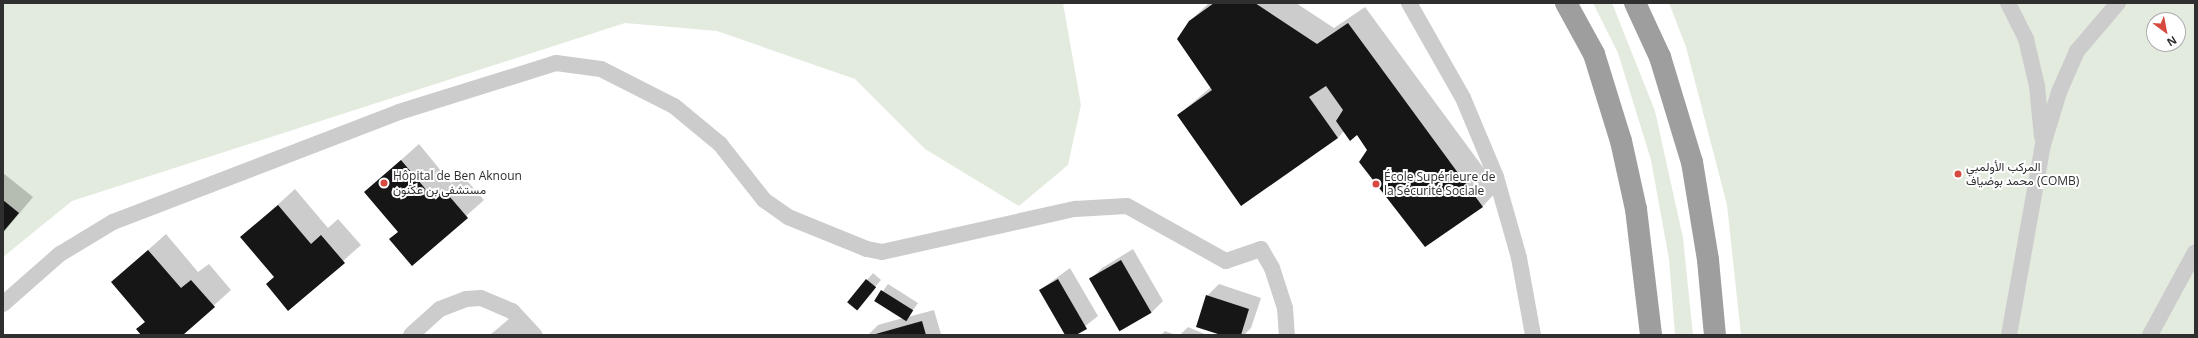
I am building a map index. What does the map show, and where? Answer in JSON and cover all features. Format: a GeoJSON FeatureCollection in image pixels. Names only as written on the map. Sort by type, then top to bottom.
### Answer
{"type":"FeatureCollection","features":[{"type":"Feature","properties":{"kind":"highway"},"geometry":{"type":"LineString","coordinates":[[1566,3],[1594,54],[1623,148],[1638,222],[1651,335]]}},
{"type":"Feature","properties":{"kind":"highway"},"geometry":{"type":"LineString","coordinates":[[1635,3],[1660,57],[1692,162],[1708,260],[1715,335]]}},
{"type":"Feature","properties":{"kind":"lane"},"geometry":{"type":"LineString","coordinates":[[1408,3],[1463,98],[1496,177],[1519,258],[1533,335]]}},
{"type":"Feature","properties":{"kind":"lane"},"geometry":{"type":"LineString","coordinates":[[2008,3],[2026,39],[2037,86],[2042,144]]}},
{"type":"Feature","properties":{"kind":"lane"},"geometry":{"type":"LineString","coordinates":[[2009,335],[2042,144],[2077,51],[2118,3]]}},
{"type":"Feature","properties":{"kind":"lane"},"geometry":{"type":"LineString","coordinates":[[3,304],[60,254],[113,222],[399,112],[556,63],[601,69],[674,106],[720,144],[764,200],[788,217],[867,249],[882,252],[1075,209],[1127,206],[1226,261],[1261,249],[1272,268],[1285,308],[1287,335]]}},
{"type":"Feature","properties":{"kind":"lane"},"geometry":{"type":"LineString","coordinates":[[2150,335],[2195,252]]}},
{"type":"Feature","properties":{"kind":"lane"},"geometry":{"type":"LineString","coordinates":[[411,335],[440,310],[466,299],[481,298],[512,311],[534,335]]}},
{"type":"Feature","properties":{"kind":"shaded area"},"geometry":{"type":"Polygon","coordinates":[[[3,3],[1063,3],[1081,105],[1068,165],[1019,206],[925,149],[855,79],[717,31],[625,23],[72,201],[3,257],[3,3]]]}},
{"type":"Feature","properties":{"kind":"shaded area"},"geometry":{"type":"Polygon","coordinates":[[[1593,3],[1612,3],[1655,111],[1683,238],[1693,335],[1675,335],[1669,259],[1651,160],[1618,53],[1593,3]]]}},
{"type":"Feature","properties":{"kind":"shaded area","name":"المركب الأولمبي محمد بوضياف (COMB)"},"geometry":{"type":"Polygon","coordinates":[[[1669,3],[2195,3],[2195,335],[1741,335],[1727,205],[1686,47],[1669,3]]]}},
{"type":"Feature","properties":{"kind":"building"},"geometry":{"type":"Polygon","coordinates":[[[1214,3],[1255,3],[1317,44],[1348,23],[1483,207],[1425,247],[1359,162],[1367,150],[1357,135],[1350,141],[1336,121],[1343,110],[1326,86],[1309,97],[1338,138],[1241,206],[1177,115],[1212,90],[1177,39],[1189,21],[1214,3]]]}},
{"type":"Feature","properties":{"kind":"building"},"geometry":{"type":"Polygon","coordinates":[[[401,160],[434,199],[444,190],[468,218],[412,266],[389,239],[398,232],[364,192],[401,160]]]}},
{"type":"Feature","properties":{"kind":"building"},"geometry":{"type":"Polygon","coordinates":[[[3,200],[19,213],[3,232],[3,200]]]}},
{"type":"Feature","properties":{"kind":"building"},"geometry":{"type":"Polygon","coordinates":[[[278,205],[311,244],[321,235],[345,263],[288,311],[266,284],[274,277],[240,237],[278,205]]]}},
{"type":"Feature","properties":{"kind":"building"},"geometry":{"type":"Polygon","coordinates":[[[148,250],[181,288],[191,280],[215,307],[183,335],[141,335],[136,329],[145,322],[111,282],[148,250]]]}},
{"type":"Feature","properties":{"kind":"building"},"geometry":{"type":"Polygon","coordinates":[[[1121,260],[1152,313],[1119,331],[1089,279],[1121,260]]]}},
{"type":"Feature","properties":{"kind":"building"},"geometry":{"type":"Polygon","coordinates":[[[866,279],[876,287],[857,310],[847,302],[866,279]]]}},
{"type":"Feature","properties":{"kind":"building"},"geometry":{"type":"Polygon","coordinates":[[[1058,279],[1087,329],[1076,335],[1065,335],[1039,290],[1058,279]]]}},
{"type":"Feature","properties":{"kind":"building"},"geometry":{"type":"Polygon","coordinates":[[[881,290],[913,310],[906,321],[874,301],[881,290]]]}},
{"type":"Feature","properties":{"kind":"building"},"geometry":{"type":"Polygon","coordinates":[[[1206,295],[1249,309],[1241,335],[1221,335],[1196,327],[1206,295]]]}},
{"type":"Feature","properties":{"kind":"building"},"geometry":{"type":"Polygon","coordinates":[[[922,321],[926,335],[872,335],[922,321]]]}},
{"type":"Feature","properties":{"kind":"place","name":"المركب الأولمبي محمد بوضياف (COMB)"},"geometry":{"type":"Point","coordinates":[1958,174]}},
{"type":"Feature","properties":{"kind":"place","name":"Hôpital de Ben Aknoun مستشفى بن عكنون"},"geometry":{"type":"Point","coordinates":[384,183]}},
{"type":"Feature","properties":{"kind":"place","name":"École Supérieure de la Sécurité Sociale"},"geometry":{"type":"Point","coordinates":[1376,184]}}]}
